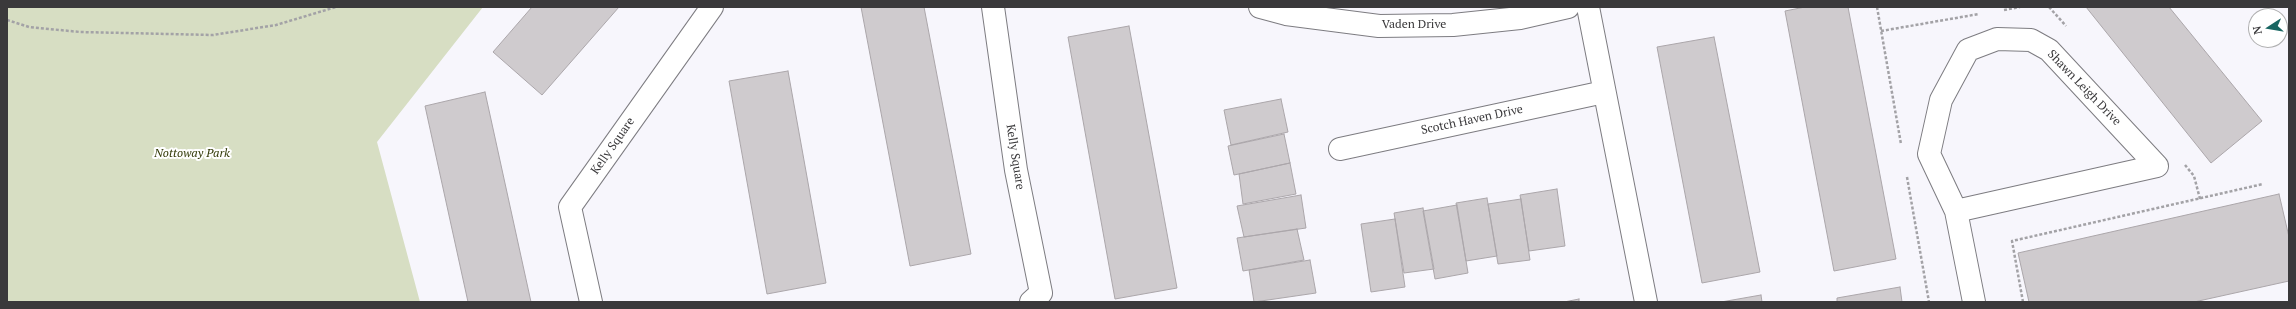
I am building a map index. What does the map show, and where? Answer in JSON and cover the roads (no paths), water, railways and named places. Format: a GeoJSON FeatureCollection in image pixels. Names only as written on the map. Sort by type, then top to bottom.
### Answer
{"type":"FeatureCollection","features":[{"type":"Feature","properties":{"kind":"street","name":"Kelly Square"},"geometry":{"type":"LineString","coordinates":[[591,302],[570,207],[712,7]]}},
{"type":"Feature","properties":{"kind":"street","name":"Kelly Square"},"geometry":{"type":"LineString","coordinates":[[993,7],[1016,170],[1041,293],[1031,302]]}},
{"type":"Feature","properties":{"kind":"street","name":"Vaden Drive"},"geometry":{"type":"LineString","coordinates":[[1260,7],[1286,14],[1386,26],[1452,25],[1520,18],[1568,7]]}},
{"type":"Feature","properties":{"kind":"street"},"geometry":{"type":"LineString","coordinates":[[1588,7],[1646,302]]}},
{"type":"Feature","properties":{"kind":"street","name":"Shawn Leigh Drive"},"geometry":{"type":"LineString","coordinates":[[1956,211],[2157,166],[2049,50],[2031,40],[1997,39],[1968,50],[1941,100],[1929,154],[1956,211],[1974,302]]}},
{"type":"Feature","properties":{"kind":"street","name":"Scotch Haven Drive"},"geometry":{"type":"LineString","coordinates":[[1340,149],[1604,92]]}},
{"type":"Feature","properties":{"kind":"park label","name":"Nottoway Park"},"geometry":{"type":"Point","coordinates":[192,154]}}]}
